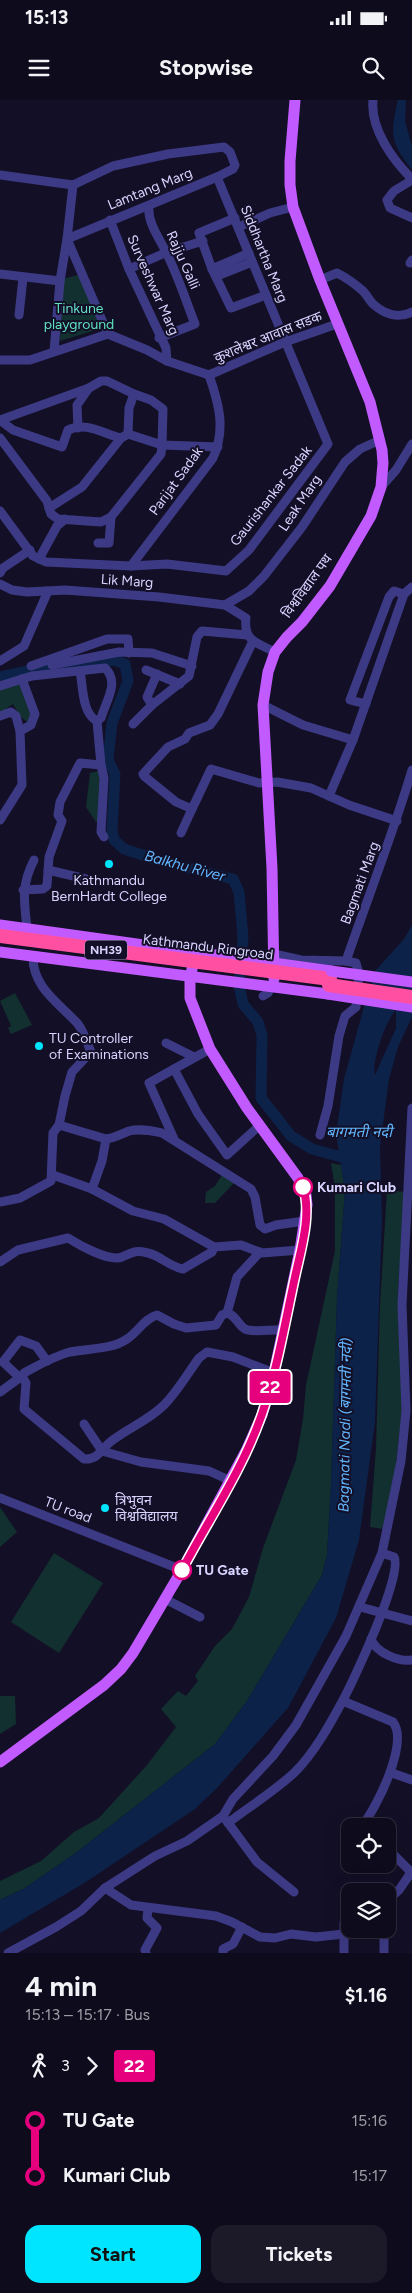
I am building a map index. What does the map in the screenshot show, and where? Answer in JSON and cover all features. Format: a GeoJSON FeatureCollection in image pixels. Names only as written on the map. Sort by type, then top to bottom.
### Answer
{"type":"FeatureCollection","features":[{"type":"Feature","properties":{"kind":"highway","name":"Kathmandu Ringroad"},"geometry":{"type":"LineString","coordinates":[[0,936],[193,965]]}},
{"type":"Feature","properties":{"kind":"highway","name":"Kathmandu Ringroad"},"geometry":{"type":"LineString","coordinates":[[0,943],[211,966],[258,973],[274,971],[412,996]]}},
{"type":"Feature","properties":{"kind":"highway","name":"Kathmandu Ringroad"},"geometry":{"type":"LineString","coordinates":[[329,982],[412,990]]}},
{"type":"Feature","properties":{"kind":"main road","name":"विश्वविद्याल पथ"},"geometry":{"type":"LineString","coordinates":[[274,971],[263,705],[268,672],[275,652],[302,622],[330,586],[371,516],[381,487],[383,463],[380,440],[370,402],[337,324],[293,207],[290,185],[295,100]]}},
{"type":"Feature","properties":{"kind":"main road"},"geometry":{"type":"LineString","coordinates":[[0,925],[27,928],[193,965]]}},
{"type":"Feature","properties":{"kind":"main road"},"geometry":{"type":"LineString","coordinates":[[0,952],[33,956],[193,965]]}},
{"type":"Feature","properties":{"kind":"main road"},"geometry":{"type":"LineString","coordinates":[[0,1762],[82,1703],[121,1669],[182,1570],[230,1481],[262,1415],[274,1373],[300,1250],[307,1205],[303,1187],[259,1126],[210,1049],[190,998],[193,965]]}},
{"type":"Feature","properties":{"kind":"main road"},"geometry":{"type":"LineString","coordinates":[[329,982],[412,982]]}},
{"type":"Feature","properties":{"kind":"main road"},"geometry":{"type":"LineString","coordinates":[[329,982],[412,1006]]}},
{"type":"Feature","properties":{"kind":"street"},"geometry":{"type":"LineString","coordinates":[[372,100],[377,130],[398,165],[412,180],[394,191],[387,200],[390,208],[412,218]]}},
{"type":"Feature","properties":{"kind":"street","name":"Lamtang Marg"},"geometry":{"type":"LineString","coordinates":[[68,239],[110,220],[217,178],[233,169],[235,165],[230,152],[224,148],[168,154],[113,166],[73,185]]}},
{"type":"Feature","properties":{"kind":"street"},"geometry":{"type":"LineString","coordinates":[[0,175],[73,185],[68,239],[60,281],[54,351]]}},
{"type":"Feature","properties":{"kind":"street","name":"Siddhartha Marg"},"geometry":{"type":"LineString","coordinates":[[217,178],[239,227],[285,342]]}},
{"type":"Feature","properties":{"kind":"street","name":"Rajju Galli"},"geometry":{"type":"LineString","coordinates":[[149,206],[156,232],[167,252],[195,324],[160,338]]}},
{"type":"Feature","properties":{"kind":"street"},"geometry":{"type":"LineString","coordinates":[[239,227],[270,213],[293,207]]}},
{"type":"Feature","properties":{"kind":"street"},"geometry":{"type":"LineString","coordinates":[[235,218],[199,233],[214,272],[231,308],[266,295]]}},
{"type":"Feature","properties":{"kind":"street","name":"Surveshwar Marg"},"geometry":{"type":"LineString","coordinates":[[110,220],[129,269],[166,348],[168,361]]}},
{"type":"Feature","properties":{"kind":"street"},"geometry":{"type":"LineString","coordinates":[[68,239],[108,334]]}},
{"type":"Feature","properties":{"kind":"street"},"geometry":{"type":"LineString","coordinates":[[129,269],[167,252],[203,241]]}},
{"type":"Feature","properties":{"kind":"street"},"geometry":{"type":"LineString","coordinates":[[214,272],[249,253]]}},
{"type":"Feature","properties":{"kind":"street"},"geometry":{"type":"LineString","coordinates":[[214,272],[252,262]]}},
{"type":"Feature","properties":{"kind":"street"},"geometry":{"type":"LineString","coordinates":[[320,280],[337,273],[346,277],[366,293],[372,303],[392,315],[403,317],[412,312]]}},
{"type":"Feature","properties":{"kind":"street"},"geometry":{"type":"LineString","coordinates":[[0,274],[60,281]]}},
{"type":"Feature","properties":{"kind":"street"},"geometry":{"type":"LineString","coordinates":[[19,315],[23,278]]}},
{"type":"Feature","properties":{"kind":"street","name":"कुशलेश्वर आवास सडक"},"geometry":{"type":"LineString","coordinates":[[209,375],[285,342],[337,324]]}},
{"type":"Feature","properties":{"kind":"street"},"geometry":{"type":"LineString","coordinates":[[0,360],[30,360],[108,334],[168,361],[209,375]]}},
{"type":"Feature","properties":{"kind":"street","name":"Gaurishankar Sadak"},"geometry":{"type":"LineString","coordinates":[[39,559],[46,562],[130,566],[167,564],[226,571],[249,550],[328,444],[285,342]]}},
{"type":"Feature","properties":{"kind":"street","name":"Parijat Sadak"},"geometry":{"type":"LineString","coordinates":[[130,566],[212,458],[218,446],[221,413],[209,375]]}},
{"type":"Feature","properties":{"kind":"street"},"geometry":{"type":"LineString","coordinates":[[0,420],[89,388],[101,381],[107,381],[151,400],[163,410],[161,454],[111,517],[101,522],[65,519],[51,514],[47,502],[0,438]]}},
{"type":"Feature","properties":{"kind":"street"},"geometry":{"type":"LineString","coordinates":[[78,428],[77,405],[89,388]]}},
{"type":"Feature","properties":{"kind":"street"},"geometry":{"type":"LineString","coordinates":[[49,508],[82,487],[124,436],[129,408],[134,394]]}},
{"type":"Feature","properties":{"kind":"street"},"geometry":{"type":"LineString","coordinates":[[0,420],[13,430],[63,450],[68,430],[89,427],[162,445],[218,446]]}},
{"type":"Feature","properties":{"kind":"street","name":"Leak Marg"},"geometry":{"type":"LineString","coordinates":[[225,605],[249,591],[264,576],[302,527],[345,462],[360,449],[380,440]]}},
{"type":"Feature","properties":{"kind":"street"},"geometry":{"type":"LineString","coordinates":[[381,487],[396,470],[412,444]]}},
{"type":"Feature","properties":{"kind":"street"},"geometry":{"type":"LineString","coordinates":[[0,511],[33,556],[39,559],[57,526],[65,519]]}},
{"type":"Feature","properties":{"kind":"street"},"geometry":{"type":"LineString","coordinates":[[98,543],[109,543],[111,517]]}},
{"type":"Feature","properties":{"kind":"street"},"geometry":{"type":"LineString","coordinates":[[1,568],[30,550]]}},
{"type":"Feature","properties":{"kind":"street","name":"Lik Marg"},"geometry":{"type":"LineString","coordinates":[[0,584],[12,590],[27,592],[65,590],[159,597],[225,605]]}},
{"type":"Feature","properties":{"kind":"street"},"geometry":{"type":"LineString","coordinates":[[328,796],[353,740],[404,594],[412,588]]}},
{"type":"Feature","properties":{"kind":"street"},"geometry":{"type":"LineString","coordinates":[[366,704],[350,700],[392,592],[394,590],[404,594]]}},
{"type":"Feature","properties":{"kind":"street"},"geometry":{"type":"LineString","coordinates":[[0,661],[24,646],[48,591]]}},
{"type":"Feature","properties":{"kind":"street"},"geometry":{"type":"LineString","coordinates":[[225,605],[246,618],[244,629],[250,638]]}},
{"type":"Feature","properties":{"kind":"street"},"geometry":{"type":"LineString","coordinates":[[133,724],[152,705],[189,676],[197,637],[202,631],[250,638],[275,652]]}},
{"type":"Feature","properties":{"kind":"street"},"geometry":{"type":"LineString","coordinates":[[56,662],[107,639],[125,638],[129,641],[129,652]]}},
{"type":"Feature","properties":{"kind":"street"},"geometry":{"type":"LineString","coordinates":[[192,809],[176,802],[143,774],[168,747],[184,739],[189,733],[210,725],[218,714],[250,638]]}},
{"type":"Feature","properties":{"kind":"street"},"geometry":{"type":"LineString","coordinates":[[85,648],[86,658]]}},
{"type":"Feature","properties":{"kind":"street"},"geometry":{"type":"LineString","coordinates":[[31,666],[119,652],[152,652],[192,666]]}},
{"type":"Feature","properties":{"kind":"street"},"geometry":{"type":"LineString","coordinates":[[0,686],[32,676],[105,668],[111,676],[111,691],[101,718],[97,721]]}},
{"type":"Feature","properties":{"kind":"street"},"geometry":{"type":"LineString","coordinates":[[146,670],[180,684]]}},
{"type":"Feature","properties":{"kind":"street"},"geometry":{"type":"LineString","coordinates":[[80,671],[87,711],[91,719],[97,721]]}},
{"type":"Feature","properties":{"kind":"street"},"geometry":{"type":"LineString","coordinates":[[152,705],[147,698],[156,674]]}},
{"type":"Feature","properties":{"kind":"street"},"geometry":{"type":"LineString","coordinates":[[20,731],[30,724],[35,714],[22,679]]}},
{"type":"Feature","properties":{"kind":"street"},"geometry":{"type":"LineString","coordinates":[[263,705],[302,726],[353,740]]}},
{"type":"Feature","properties":{"kind":"street"},"geometry":{"type":"LineString","coordinates":[[0,716],[11,712],[16,716],[20,731],[22,785],[0,820]]}},
{"type":"Feature","properties":{"kind":"street"},"geometry":{"type":"LineString","coordinates":[[97,721],[104,778],[101,832],[104,837]]}},
{"type":"Feature","properties":{"kind":"street"},"geometry":{"type":"LineString","coordinates":[[23,890],[46,888],[49,857],[62,821],[58,815],[60,802],[80,763],[101,765]]}},
{"type":"Feature","properties":{"kind":"street"},"geometry":{"type":"LineString","coordinates":[[182,833],[211,770],[259,783],[277,782],[311,788],[397,821]]}},
{"type":"Feature","properties":{"kind":"street","name":"Bagmati Marg"},"geometry":{"type":"LineString","coordinates":[[346,961],[378,868],[397,821],[412,770]]}},
{"type":"Feature","properties":{"kind":"street"},"geometry":{"type":"LineString","coordinates":[[27,928],[23,890],[28,872],[34,860]]}},
{"type":"Feature","properties":{"kind":"street"},"geometry":{"type":"LineString","coordinates":[[48,870],[86,879]]}},
{"type":"Feature","properties":{"kind":"street"},"geometry":{"type":"LineString","coordinates":[[0,1202],[20,1198],[38,1190],[51,1181],[53,1175],[53,1133],[59,1126],[64,1096],[72,1072],[90,1052],[78,1025],[38,982],[32,965],[33,956]]}},
{"type":"Feature","properties":{"kind":"street"},"geometry":{"type":"LineString","coordinates":[[264,996],[274,971],[300,960],[356,963],[359,974],[356,1007],[345,1016],[338,1036],[328,1106],[320,1135]]}},
{"type":"Feature","properties":{"kind":"street"},"geometry":{"type":"LineString","coordinates":[[166,1043],[194,1057]]}},
{"type":"Feature","properties":{"kind":"street"},"geometry":{"type":"LineString","coordinates":[[174,1140],[149,1083],[210,1049]]}},
{"type":"Feature","properties":{"kind":"street"},"geometry":{"type":"LineString","coordinates":[[174,1069],[198,1114],[227,1155]]}},
{"type":"Feature","properties":{"kind":"street"},"geometry":{"type":"LineString","coordinates":[[226,1820],[233,1799],[273,1756],[296,1725],[328,1671],[360,1607],[382,1553],[401,1461],[406,1411],[402,1305],[409,1238],[412,1108]]}},
{"type":"Feature","properties":{"kind":"street"},"geometry":{"type":"LineString","coordinates":[[59,1126],[106,1139],[114,1138],[131,1130],[162,1133],[251,1189],[255,1197],[260,1225],[265,1229],[276,1225],[305,1222]]}},
{"type":"Feature","properties":{"kind":"street"},"geometry":{"type":"LineString","coordinates":[[215,1166],[259,1126]]}},
{"type":"Feature","properties":{"kind":"street"},"geometry":{"type":"LineString","coordinates":[[92,1189],[102,1161],[106,1139]]}},
{"type":"Feature","properties":{"kind":"street"},"geometry":{"type":"LineString","coordinates":[[53,1175],[92,1189],[133,1211],[164,1219],[214,1247],[241,1245],[260,1252],[300,1250]]}},
{"type":"Feature","properties":{"kind":"street"},"geometry":{"type":"LineString","coordinates":[[0,1262],[17,1250],[68,1238],[91,1251],[113,1258],[138,1251],[152,1254],[170,1266],[186,1269],[212,1252],[214,1247]]}},
{"type":"Feature","properties":{"kind":"street"},"geometry":{"type":"LineString","coordinates":[[0,1392],[24,1373],[47,1361],[71,1352],[104,1347],[127,1339],[147,1320],[157,1315],[186,1328],[216,1325],[222,1315],[227,1313],[237,1277],[260,1252]]}},
{"type":"Feature","properties":{"kind":"street"},"geometry":{"type":"LineString","coordinates":[[402,1305],[412,1304]]}},
{"type":"Feature","properties":{"kind":"street"},"geometry":{"type":"LineString","coordinates":[[227,1313],[231,1314],[239,1324],[249,1331],[284,1330]]}},
{"type":"Feature","properties":{"kind":"street"},"geometry":{"type":"LineString","coordinates":[[47,1361],[36,1346],[20,1340],[3,1362],[26,1383],[24,1409],[26,1412],[84,1458],[94,1458],[109,1444],[138,1425],[164,1404],[199,1358],[207,1352],[233,1357],[274,1373]]}},
{"type":"Feature","properties":{"kind":"street"},"geometry":{"type":"LineString","coordinates":[[84,1424],[102,1452],[141,1462],[209,1471],[230,1481]]}},
{"type":"Feature","properties":{"kind":"street","name":"TU road"},"geometry":{"type":"LineString","coordinates":[[0,1498],[182,1570]]}},
{"type":"Feature","properties":{"kind":"street"},"geometry":{"type":"LineString","coordinates":[[8,1953],[56,1927],[81,1910],[105,1888],[155,1856],[187,1842],[226,1820],[295,1772],[317,1745],[343,1701],[383,1614],[397,1566],[394,1557],[382,1553]]}},
{"type":"Feature","properties":{"kind":"street"},"geometry":{"type":"LineString","coordinates":[[165,1599],[200,1617]]}},
{"type":"Feature","properties":{"kind":"street"},"geometry":{"type":"LineString","coordinates":[[360,1607],[412,1621]]}},
{"type":"Feature","properties":{"kind":"street"},"geometry":{"type":"LineString","coordinates":[[371,1639],[376,1648],[402,1661],[412,1660]]}},
{"type":"Feature","properties":{"kind":"street"},"geometry":{"type":"LineString","coordinates":[[343,1701],[393,1722],[396,1727],[392,1772],[367,1818]]}},
{"type":"Feature","properties":{"kind":"street"},"geometry":{"type":"LineString","coordinates":[[392,1772],[412,1780]]}},
{"type":"Feature","properties":{"kind":"street"},"geometry":{"type":"LineString","coordinates":[[226,1820],[257,1862],[294,1892]]}},
{"type":"Feature","properties":{"kind":"street"},"geometry":{"type":"LineString","coordinates":[[396,1857],[412,1872],[396,1893]]}},
{"type":"Feature","properties":{"kind":"street"},"geometry":{"type":"LineString","coordinates":[[105,1888],[131,1905],[148,1909],[197,1913],[232,1922],[260,1937],[275,1938],[291,1934],[316,1938],[341,1934]]}},
{"type":"Feature","properties":{"kind":"street"},"geometry":{"type":"LineString","coordinates":[[146,1953],[145,1950],[157,1928],[147,1918],[148,1909]]}},
{"type":"Feature","properties":{"kind":"street"},"geometry":{"type":"LineString","coordinates":[[223,1953],[223,1950],[234,1944],[242,1927]]}},
{"type":"Feature","properties":{"kind":"street"},"geometry":{"type":"LineString","coordinates":[[344,1938],[344,1953]]}},
{"type":"Feature","properties":{"kind":"street"},"geometry":{"type":"LineString","coordinates":[[384,1938],[384,1953]]}},
{"type":"Feature","properties":{"kind":"green space","name":"Tinkune playground"},"geometry":{"type":"Polygon","coordinates":[[[78,275],[106,327],[60,341],[62,279],[78,275]]]}},
{"type":"Feature","properties":{"kind":"green space"},"geometry":{"type":"Polygon","coordinates":[[[20,677],[32,717],[29,724],[20,716],[13,704],[0,713],[0,683],[20,677]]]}},
{"type":"Feature","properties":{"kind":"green space"},"geometry":{"type":"Polygon","coordinates":[[[103,770],[103,819],[96,822],[86,807],[90,773],[103,770]]]}},
{"type":"Feature","properties":{"kind":"green space"},"geometry":{"type":"Polygon","coordinates":[[[15,993],[32,1025],[11,1034],[8,1028],[11,1026],[0,1001],[15,993]]]}},
{"type":"Feature","properties":{"kind":"green space"},"geometry":{"type":"Polygon","coordinates":[[[331,1163],[341,1165],[345,1191],[337,1298],[327,1555],[322,1575],[247,1701],[215,1744],[77,1852],[25,1888],[0,1900],[0,1881],[41,1861],[74,1832],[99,1818],[147,1765],[176,1727],[161,1709],[178,1691],[186,1696],[198,1681],[195,1676],[215,1646],[232,1629],[249,1597],[263,1548],[296,1460],[303,1419],[306,1385],[335,1251],[335,1187],[331,1163]]]}},
{"type":"Feature","properties":{"kind":"green space"},"geometry":{"type":"Polygon","coordinates":[[[224,1172],[235,1182],[215,1203],[205,1203],[206,1192],[215,1186],[224,1172]]]}},
{"type":"Feature","properties":{"kind":"green space"},"geometry":{"type":"Polygon","coordinates":[[[387,1190],[405,1192],[398,1292],[402,1411],[394,1482],[383,1529],[370,1527],[376,1448],[380,1305],[387,1190]]]}},
{"type":"Feature","properties":{"kind":"green space"},"geometry":{"type":"Polygon","coordinates":[[[0,1507],[17,1532],[0,1547],[0,1507]]]}},
{"type":"Feature","properties":{"kind":"green space"},"geometry":{"type":"Polygon","coordinates":[[[54,1553],[103,1583],[59,1653],[11,1622],[54,1553]]]}},
{"type":"Feature","properties":{"kind":"green space"},"geometry":{"type":"Polygon","coordinates":[[[0,1696],[15,1696],[16,1724],[0,1734],[0,1696]]]}},
{"type":"Feature","properties":{"kind":"water"},"geometry":{"type":"Polygon","coordinates":[[[398,100],[406,100],[405,121],[412,146],[412,170],[399,152],[394,137],[393,130],[398,100]]]}},
{"type":"Feature","properties":{"kind":"water","name":"बागमती नदी"},"geometry":{"type":"Polygon","coordinates":[[[412,925],[412,1017],[398,1047],[389,1079],[380,1147],[382,1220],[375,1422],[359,1540],[336,1618],[288,1708],[217,1788],[195,1809],[86,1882],[0,1933],[0,1900],[25,1888],[77,1852],[215,1744],[247,1701],[322,1575],[327,1555],[337,1298],[345,1191],[336,1134],[344,1079],[368,992],[376,970],[404,939],[412,925]],[[396,1010],[380,1042],[375,1061],[375,1075],[396,1028],[396,1010]]]}},
{"type":"Feature","properties":{"kind":"waterway","name":"Balkhu River"},"geometry":{"type":"LineString","coordinates":[[0,677],[36,669],[114,660],[125,664],[128,681],[112,723],[108,760],[115,774],[112,830],[114,840],[124,849],[164,862],[233,879],[239,892],[243,937],[239,986],[243,1004],[258,1022],[262,1035],[261,1098],[291,1136],[312,1149],[356,1161]]}},
{"type":"Feature","properties":{"kind":"bus line","name":"22"},"geometry":{"type":"LineString","coordinates":[[182,1570],[247,1449],[262,1415],[284,1330],[300,1250],[307,1205],[303,1187]]}},
{"type":"Feature","properties":{"kind":"place","name":"Kathmandu BernHardt College"},"geometry":{"type":"Point","coordinates":[109,864]}},
{"type":"Feature","properties":{"kind":"place","name":"TU Controller of Examinations"},"geometry":{"type":"Point","coordinates":[39,1046]}},
{"type":"Feature","properties":{"kind":"place","name":"Kumari Club"},"geometry":{"type":"Point","coordinates":[303,1187]}},
{"type":"Feature","properties":{"kind":"place","name":"त्रिभुवन विश्वविद्यालय"},"geometry":{"type":"Point","coordinates":[105,1508]}},
{"type":"Feature","properties":{"kind":"place","name":"TU Gate"},"geometry":{"type":"Point","coordinates":[182,1570]}},
{"type":"Feature","properties":{"kind":"water label","name":"Bagmati Nadi (बागमती नदी)"},"geometry":{"type":"Point","coordinates":[345,1425]}}]}
